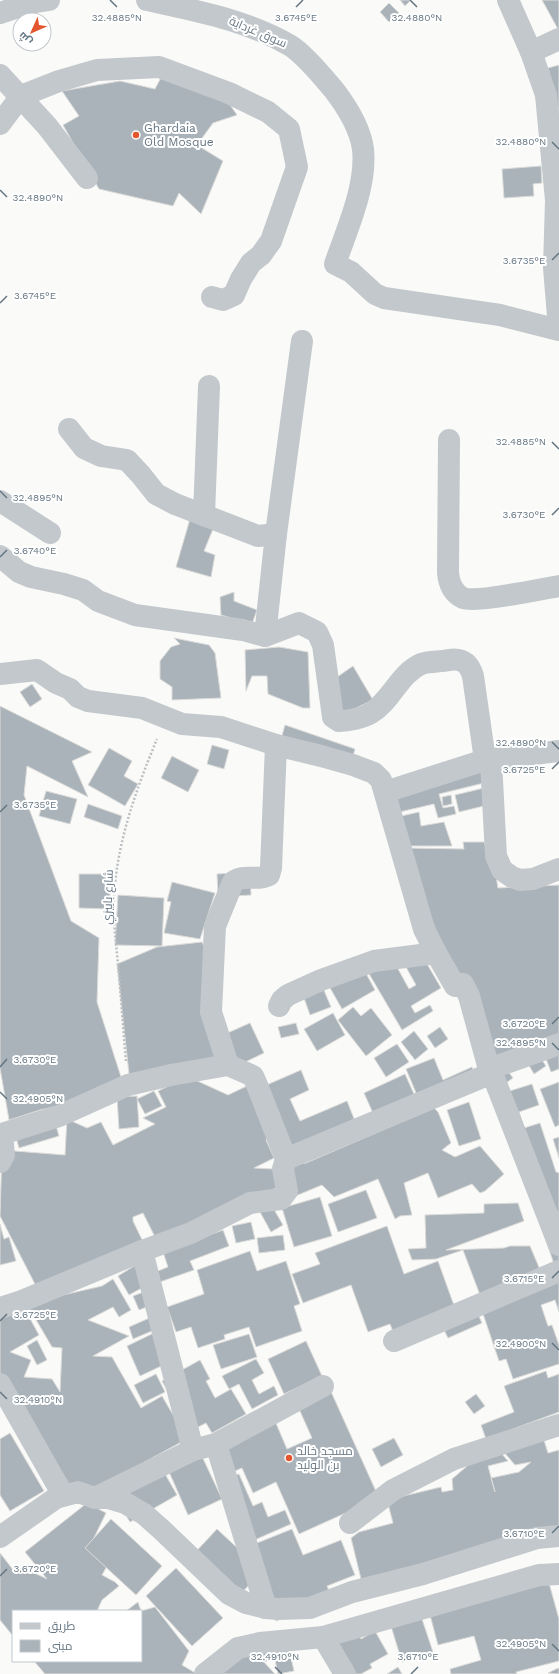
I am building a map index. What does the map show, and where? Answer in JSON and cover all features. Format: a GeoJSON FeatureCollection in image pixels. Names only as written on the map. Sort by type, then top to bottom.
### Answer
{"type":"FeatureCollection","features":[{"type":"Feature","properties":{"kind":"street"},"geometry":{"type":"LineString","coordinates":[[0,13],[30,3],[49,0]]}},
{"type":"Feature","properties":{"kind":"street","name":"سوق غرداية"},"geometry":{"type":"LineString","coordinates":[[147,0],[221,16],[258,30],[293,47],[322,75],[343,101],[357,125],[363,149],[362,174],[355,206],[334,264],[351,272],[375,294],[384,298],[500,315],[559,329]]}},
{"type":"Feature","properties":{"kind":"street"},"geometry":{"type":"LineString","coordinates":[[508,0],[531,52],[546,95],[557,172],[554,268],[559,329]]}},
{"type":"Feature","properties":{"kind":"street"},"geometry":{"type":"LineString","coordinates":[[531,52],[559,40]]}},
{"type":"Feature","properties":{"kind":"street"},"geometry":{"type":"LineString","coordinates":[[0,124],[21,96],[59,81],[97,70],[159,67],[229,93],[268,112],[289,129],[297,167],[271,241],[261,255],[251,263],[241,279],[234,295],[223,300],[212,297]]}},
{"type":"Feature","properties":{"kind":"street"},"geometry":{"type":"LineString","coordinates":[[0,75],[21,96],[47,126],[87,178]]}},
{"type":"Feature","properties":{"kind":"street"},"geometry":{"type":"LineString","coordinates":[[265,636],[276,534],[302,341]]}},
{"type":"Feature","properties":{"kind":"street"},"geometry":{"type":"LineString","coordinates":[[204,515],[209,386]]}},
{"type":"Feature","properties":{"kind":"street"},"geometry":{"type":"LineString","coordinates":[[70,429],[84,448],[102,456],[127,460],[142,475],[156,494],[175,504],[258,536],[276,534]]}},
{"type":"Feature","properties":{"kind":"street"},"geometry":{"type":"LineString","coordinates":[[449,440],[448,573],[452,588],[457,594],[472,600],[559,586]]}},
{"type":"Feature","properties":{"kind":"street"},"geometry":{"type":"LineString","coordinates":[[0,501],[50,533]]}},
{"type":"Feature","properties":{"kind":"street"},"geometry":{"type":"LineString","coordinates":[[0,556],[19,572],[31,577],[64,584],[83,590],[98,601],[135,615],[243,630],[265,636],[299,622],[317,632],[323,645],[333,717],[339,721],[371,714],[390,697],[400,681],[411,670],[423,664],[455,659],[466,662],[470,667],[473,676],[488,760],[496,856],[502,870],[512,877],[520,880],[533,879],[559,869]]}},
{"type":"Feature","properties":{"kind":"street"},"geometry":{"type":"LineString","coordinates":[[0,674],[37,670],[56,683],[70,689],[78,697],[88,701],[142,708],[182,724],[221,727],[276,745],[321,756],[374,773],[381,780],[424,929],[455,986],[463,984],[469,996],[490,1071],[559,1244]]}},
{"type":"Feature","properties":{"kind":"street"},"geometry":{"type":"LineString","coordinates":[[228,1065],[211,1012],[215,926],[233,882],[239,878],[264,878],[269,875],[271,868],[276,745]]}},
{"type":"Feature","properties":{"kind":"street"},"geometry":{"type":"LineString","coordinates":[[385,792],[488,760],[559,751]]}},
{"type":"Feature","properties":{"kind":"street"},"geometry":{"type":"LineString","coordinates":[[279,1006],[282,1000],[293,992],[321,980],[374,962],[436,953]]}},
{"type":"Feature","properties":{"kind":"street"},"geometry":{"type":"LineString","coordinates":[[286,1159],[490,1071],[559,1044]]}},
{"type":"Feature","properties":{"kind":"street"},"geometry":{"type":"LineString","coordinates":[[0,1162],[4,1155],[1,1130],[59,1116],[128,1085],[228,1065],[253,1076],[286,1159],[283,1169],[287,1191],[281,1199],[250,1203],[191,1233],[142,1251],[22,1301],[0,1308]]}},
{"type":"Feature","properties":{"kind":"street"},"geometry":{"type":"LineString","coordinates":[[142,1251],[193,1450]]}},
{"type":"Feature","properties":{"kind":"street"},"geometry":{"type":"LineString","coordinates":[[394,1341],[559,1271]]}},
{"type":"Feature","properties":{"kind":"street"},"geometry":{"type":"LineString","coordinates":[[0,1384],[63,1495]]}},
{"type":"Feature","properties":{"kind":"street"},"geometry":{"type":"LineString","coordinates":[[95,1498],[193,1450],[216,1444],[323,1386]]}},
{"type":"Feature","properties":{"kind":"street"},"geometry":{"type":"LineString","coordinates":[[350,1523],[394,1490],[454,1459],[559,1425]]}},
{"type":"Feature","properties":{"kind":"street"},"geometry":{"type":"LineString","coordinates":[[216,1444],[266,1608]]}},
{"type":"Feature","properties":{"kind":"street"},"geometry":{"type":"LineString","coordinates":[[0,1537],[56,1498],[63,1495],[78,1492],[95,1498],[108,1498],[125,1503],[144,1514],[229,1594],[246,1603],[266,1608],[278,1609],[310,1608],[352,1592],[423,1574],[538,1538],[559,1536]]}},
{"type":"Feature","properties":{"kind":"street"},"geometry":{"type":"LineString","coordinates":[[204,1674],[238,1648],[260,1642],[324,1637],[539,1575],[559,1574]]}},
{"type":"Feature","properties":{"kind":"street"},"geometry":{"type":"LineString","coordinates":[[324,1637],[345,1674]]}},
{"type":"Feature","properties":{"kind":"path","name":"شارع باييزي"},"geometry":{"type":"LineString","coordinates":[[128,1085],[115,927],[114,900],[116,872],[139,781],[167,718]]}},
{"type":"Feature","properties":{"kind":"building"},"geometry":{"type":"Polygon","coordinates":[[[400,0],[411,0],[405,6],[400,0]]]}},
{"type":"Feature","properties":{"kind":"building"},"geometry":{"type":"Polygon","coordinates":[[[542,0],[559,0],[559,31],[542,0]]]}},
{"type":"Feature","properties":{"kind":"building"},"geometry":{"type":"Polygon","coordinates":[[[389,3],[399,13],[389,22],[380,12],[389,3]]]}},
{"type":"Feature","properties":{"kind":"building","name":"Ghardaia Old Mosque"},"geometry":{"type":"Polygon","coordinates":[[[168,64],[226,99],[237,115],[213,123],[197,145],[223,161],[201,214],[179,193],[173,206],[99,189],[63,125],[79,116],[62,91],[120,81],[155,89],[168,64]]]}},
{"type":"Feature","properties":{"kind":"building"},"geometry":{"type":"Polygon","coordinates":[[[559,65],[559,165],[558,108],[548,68],[559,65]]]}},
{"type":"Feature","properties":{"kind":"building"},"geometry":{"type":"Polygon","coordinates":[[[541,166],[542,183],[533,184],[534,196],[504,198],[502,169],[541,166]]]}},
{"type":"Feature","properties":{"kind":"building"},"geometry":{"type":"Polygon","coordinates":[[[190,519],[213,529],[204,551],[215,555],[211,577],[176,567],[190,519]]]}},
{"type":"Feature","properties":{"kind":"building"},"geometry":{"type":"Polygon","coordinates":[[[234,592],[234,601],[257,610],[252,624],[221,615],[220,597],[234,592]]]}},
{"type":"Feature","properties":{"kind":"building"},"geometry":{"type":"Polygon","coordinates":[[[174,638],[209,645],[215,653],[221,698],[172,700],[172,687],[160,679],[160,661],[171,647],[180,644],[174,638]]]}},
{"type":"Feature","properties":{"kind":"building"},"geometry":{"type":"Polygon","coordinates":[[[279,647],[308,652],[310,708],[303,708],[268,694],[267,676],[252,676],[246,691],[245,650],[279,647]]]}},
{"type":"Feature","properties":{"kind":"building"},"geometry":{"type":"Polygon","coordinates":[[[353,666],[373,700],[339,716],[330,682],[353,666]]]}},
{"type":"Feature","properties":{"kind":"building"},"geometry":{"type":"Polygon","coordinates":[[[32,684],[42,699],[30,707],[20,692],[32,684]]]}},
{"type":"Feature","properties":{"kind":"building"},"geometry":{"type":"Polygon","coordinates":[[[0,706],[92,752],[72,761],[88,797],[27,766],[24,795],[71,921],[99,938],[97,1002],[122,1080],[66,1104],[40,1110],[9,1120],[0,1068],[0,706]]]}},
{"type":"Feature","properties":{"kind":"building"},"geometry":{"type":"Polygon","coordinates":[[[285,725],[355,749],[351,763],[281,739],[285,725]]]}},
{"type":"Feature","properties":{"kind":"building"},"geometry":{"type":"Polygon","coordinates":[[[212,745],[229,750],[224,769],[207,764],[212,745]]]}},
{"type":"Feature","properties":{"kind":"building"},"geometry":{"type":"Polygon","coordinates":[[[109,748],[132,761],[124,776],[138,784],[125,806],[88,785],[109,748]]]}},
{"type":"Feature","properties":{"kind":"building"},"geometry":{"type":"Polygon","coordinates":[[[172,756],[199,770],[188,792],[161,778],[172,756]]]}},
{"type":"Feature","properties":{"kind":"building"},"geometry":{"type":"Polygon","coordinates":[[[480,769],[484,783],[439,794],[443,808],[454,806],[456,814],[438,818],[434,804],[395,813],[389,792],[480,769]]]}},
{"type":"Feature","properties":{"kind":"building"},"geometry":{"type":"Polygon","coordinates":[[[484,788],[488,805],[459,812],[455,795],[484,788]]]}},
{"type":"Feature","properties":{"kind":"building"},"geometry":{"type":"Polygon","coordinates":[[[46,791],[77,799],[70,824],[39,816],[46,791]]]}},
{"type":"Feature","properties":{"kind":"building"},"geometry":{"type":"Polygon","coordinates":[[[451,795],[452,804],[443,806],[442,797],[451,795]]]}},
{"type":"Feature","properties":{"kind":"building"},"geometry":{"type":"Polygon","coordinates":[[[88,804],[122,816],[118,829],[84,817],[88,804]]]}},
{"type":"Feature","properties":{"kind":"building"},"geometry":{"type":"Polygon","coordinates":[[[419,812],[421,826],[444,822],[452,846],[402,846],[397,817],[419,812]]]}},
{"type":"Feature","properties":{"kind":"building"},"geometry":{"type":"Polygon","coordinates":[[[463,842],[484,842],[496,876],[498,888],[559,885],[559,1042],[491,1064],[456,982],[404,848],[464,849],[463,842]]]}},
{"type":"Feature","properties":{"kind":"building"},"geometry":{"type":"Polygon","coordinates":[[[250,872],[251,895],[218,897],[217,874],[250,872]]]}},
{"type":"Feature","properties":{"kind":"building"},"geometry":{"type":"Polygon","coordinates":[[[79,874],[110,874],[110,909],[79,908],[79,874]]]}},
{"type":"Feature","properties":{"kind":"building"},"geometry":{"type":"Polygon","coordinates":[[[172,882],[215,893],[200,939],[164,933],[171,902],[167,901],[172,882]]]}},
{"type":"Feature","properties":{"kind":"building"},"geometry":{"type":"Polygon","coordinates":[[[118,895],[164,898],[162,946],[115,945],[118,895]]]}},
{"type":"Feature","properties":{"kind":"building"},"geometry":{"type":"Polygon","coordinates":[[[202,942],[210,961],[225,1062],[130,1083],[117,964],[157,947],[202,942]]]}},
{"type":"Feature","properties":{"kind":"building"},"geometry":{"type":"Polygon","coordinates":[[[423,957],[441,988],[411,1006],[415,1013],[430,1005],[433,1011],[402,1030],[368,972],[392,958],[409,989],[416,985],[406,967],[423,957]]]}},
{"type":"Feature","properties":{"kind":"building"},"geometry":{"type":"Polygon","coordinates":[[[363,968],[375,990],[342,1009],[329,986],[363,968]]]}},
{"type":"Feature","properties":{"kind":"building"},"geometry":{"type":"Polygon","coordinates":[[[323,988],[331,1007],[310,1015],[303,995],[323,988]]]}},
{"type":"Feature","properties":{"kind":"building"},"geometry":{"type":"Polygon","coordinates":[[[353,1007],[361,1016],[371,1008],[392,1035],[366,1056],[338,1020],[353,1007]]]}},
{"type":"Feature","properties":{"kind":"building"},"geometry":{"type":"Polygon","coordinates":[[[333,1013],[345,1035],[317,1051],[304,1029],[333,1013]]]}},
{"type":"Feature","properties":{"kind":"building"},"geometry":{"type":"Polygon","coordinates":[[[250,1023],[264,1053],[237,1066],[223,1035],[250,1023]]]}},
{"type":"Feature","properties":{"kind":"building"},"geometry":{"type":"Polygon","coordinates":[[[296,1023],[299,1034],[281,1038],[278,1027],[296,1023]]]}},
{"type":"Feature","properties":{"kind":"building"},"geometry":{"type":"Polygon","coordinates":[[[440,1027],[448,1039],[435,1048],[427,1036],[440,1027]]]}},
{"type":"Feature","properties":{"kind":"building"},"geometry":{"type":"Polygon","coordinates":[[[414,1031],[428,1049],[415,1060],[401,1042],[414,1031]]]}},
{"type":"Feature","properties":{"kind":"building"},"geometry":{"type":"Polygon","coordinates":[[[397,1044],[409,1062],[386,1077],[374,1058],[397,1044]]]}},
{"type":"Feature","properties":{"kind":"building"},"geometry":{"type":"Polygon","coordinates":[[[535,1050],[546,1066],[534,1074],[524,1057],[535,1050]]]}},
{"type":"Feature","properties":{"kind":"building"},"geometry":{"type":"Polygon","coordinates":[[[559,1051],[559,1069],[551,1072],[545,1056],[559,1051]]]}},
{"type":"Feature","properties":{"kind":"building"},"geometry":{"type":"Polygon","coordinates":[[[434,1058],[443,1080],[472,1067],[476,1078],[419,1100],[406,1069],[434,1058]]]}},
{"type":"Feature","properties":{"kind":"building"},"geometry":{"type":"Polygon","coordinates":[[[504,1066],[513,1078],[499,1088],[504,1066]]]}},
{"type":"Feature","properties":{"kind":"building"},"geometry":{"type":"Polygon","coordinates":[[[301,1070],[309,1090],[290,1099],[300,1121],[347,1101],[357,1126],[290,1154],[262,1087],[301,1070]]]}},
{"type":"Feature","properties":{"kind":"building"},"geometry":{"type":"Polygon","coordinates":[[[405,1074],[418,1103],[377,1122],[364,1093],[405,1074]]]}},
{"type":"Feature","properties":{"kind":"building"},"geometry":{"type":"Polygon","coordinates":[[[185,1078],[193,1079],[228,1095],[247,1086],[273,1126],[266,1140],[274,1158],[254,1168],[274,1169],[282,1185],[159,1245],[143,1213],[133,1217],[133,1221],[146,1248],[38,1290],[0,1216],[2,1150],[65,1155],[67,1119],[87,1128],[101,1122],[113,1145],[155,1124],[143,1118],[166,1107],[158,1091],[185,1078]]]}},
{"type":"Feature","properties":{"kind":"building"},"geometry":{"type":"Polygon","coordinates":[[[559,1082],[559,1125],[555,1127],[540,1089],[559,1082]]]}},
{"type":"Feature","properties":{"kind":"building"},"geometry":{"type":"Polygon","coordinates":[[[532,1084],[539,1105],[519,1112],[524,1128],[540,1123],[556,1172],[559,1173],[559,1269],[556,1270],[497,1095],[532,1084]]]}},
{"type":"Feature","properties":{"kind":"building"},"geometry":{"type":"Polygon","coordinates":[[[154,1091],[162,1106],[145,1114],[137,1099],[154,1091]]]}},
{"type":"Feature","properties":{"kind":"building"},"geometry":{"type":"Polygon","coordinates":[[[137,1096],[139,1127],[119,1129],[117,1097],[137,1096]]]}},
{"type":"Feature","properties":{"kind":"building"},"geometry":{"type":"Polygon","coordinates":[[[469,1102],[481,1139],[459,1146],[447,1110],[469,1102]]]}},
{"type":"Feature","properties":{"kind":"building"},"geometry":{"type":"Polygon","coordinates":[[[434,1108],[438,1112],[451,1143],[442,1150],[455,1157],[480,1146],[504,1174],[485,1191],[480,1193],[472,1184],[438,1198],[428,1173],[404,1183],[412,1215],[400,1216],[395,1219],[378,1179],[334,1197],[322,1185],[293,1197],[284,1175],[296,1164],[306,1163],[434,1108]]]}},
{"type":"Feature","properties":{"kind":"building"},"geometry":{"type":"Polygon","coordinates":[[[53,1115],[59,1136],[19,1148],[13,1127],[53,1115]]]}},
{"type":"Feature","properties":{"kind":"building"},"geometry":{"type":"Polygon","coordinates":[[[559,1137],[559,1158],[553,1139],[559,1137]]]}},
{"type":"Feature","properties":{"kind":"building"},"geometry":{"type":"Polygon","coordinates":[[[366,1190],[377,1218],[338,1232],[328,1204],[366,1190]]]}},
{"type":"Feature","properties":{"kind":"building"},"geometry":{"type":"Polygon","coordinates":[[[320,1197],[332,1236],[294,1247],[282,1208],[320,1197]]]}},
{"type":"Feature","properties":{"kind":"building"},"geometry":{"type":"Polygon","coordinates":[[[518,1203],[524,1221],[446,1250],[530,1246],[541,1272],[480,1295],[463,1250],[436,1259],[412,1260],[408,1249],[426,1248],[425,1215],[484,1213],[484,1204],[518,1203]]]}},
{"type":"Feature","properties":{"kind":"building"},"geometry":{"type":"Polygon","coordinates":[[[272,1206],[283,1225],[271,1232],[260,1212],[272,1206]]]}},
{"type":"Feature","properties":{"kind":"building"},"geometry":{"type":"Polygon","coordinates":[[[251,1222],[255,1239],[236,1243],[232,1226],[251,1222]]]}},
{"type":"Feature","properties":{"kind":"building"},"geometry":{"type":"Polygon","coordinates":[[[0,1224],[4,1239],[9,1237],[16,1261],[0,1265],[0,1224]]]}},
{"type":"Feature","properties":{"kind":"building"},"geometry":{"type":"Polygon","coordinates":[[[387,1226],[404,1274],[438,1261],[456,1311],[394,1334],[390,1324],[368,1332],[351,1285],[303,1303],[292,1274],[320,1264],[315,1253],[387,1226]]]}},
{"type":"Feature","properties":{"kind":"building"},"geometry":{"type":"Polygon","coordinates":[[[223,1230],[229,1246],[190,1261],[194,1270],[157,1283],[153,1273],[168,1267],[163,1252],[223,1230]]]}},
{"type":"Feature","properties":{"kind":"building"},"geometry":{"type":"Polygon","coordinates":[[[283,1235],[285,1250],[259,1253],[257,1238],[283,1235]]]}},
{"type":"Feature","properties":{"kind":"building"},"geometry":{"type":"Polygon","coordinates":[[[250,1251],[257,1271],[286,1261],[300,1304],[294,1306],[302,1331],[256,1347],[249,1327],[224,1335],[225,1339],[198,1348],[191,1327],[176,1332],[167,1307],[204,1294],[197,1270],[250,1251]]]}},
{"type":"Feature","properties":{"kind":"building"},"geometry":{"type":"Polygon","coordinates":[[[139,1263],[151,1283],[129,1295],[118,1276],[139,1263]]]}},
{"type":"Feature","properties":{"kind":"building"},"geometry":{"type":"Polygon","coordinates":[[[559,1276],[559,1312],[555,1300],[541,1305],[548,1326],[552,1325],[559,1345],[559,1364],[513,1379],[506,1359],[499,1361],[480,1305],[559,1276]]]}},
{"type":"Feature","properties":{"kind":"building"},"geometry":{"type":"Polygon","coordinates":[[[113,1279],[131,1310],[119,1317],[113,1307],[88,1320],[129,1336],[93,1356],[112,1357],[141,1408],[162,1396],[187,1439],[78,1498],[0,1377],[0,1316],[22,1304],[39,1335],[10,1352],[31,1360],[24,1377],[52,1379],[60,1392],[62,1348],[52,1347],[28,1306],[63,1295],[102,1286],[113,1279]]]}},
{"type":"Feature","properties":{"kind":"building"},"geometry":{"type":"Polygon","coordinates":[[[149,1290],[154,1304],[139,1310],[133,1296],[149,1290]]]}},
{"type":"Feature","properties":{"kind":"building"},"geometry":{"type":"Polygon","coordinates":[[[475,1308],[482,1323],[448,1338],[441,1324],[475,1308]]]}},
{"type":"Feature","properties":{"kind":"building"},"geometry":{"type":"Polygon","coordinates":[[[154,1316],[159,1328],[133,1339],[129,1327],[154,1316]]]}},
{"type":"Feature","properties":{"kind":"building"},"geometry":{"type":"Polygon","coordinates":[[[158,1331],[172,1361],[140,1376],[127,1346],[158,1331]]]}},
{"type":"Feature","properties":{"kind":"building"},"geometry":{"type":"Polygon","coordinates":[[[249,1334],[257,1357],[221,1369],[213,1345],[249,1334]]]}},
{"type":"Feature","properties":{"kind":"building"},"geometry":{"type":"Polygon","coordinates":[[[37,1340],[47,1360],[37,1365],[27,1346],[37,1340]]]}},
{"type":"Feature","properties":{"kind":"building"},"geometry":{"type":"Polygon","coordinates":[[[306,1341],[322,1376],[284,1394],[268,1359],[306,1341]]]}},
{"type":"Feature","properties":{"kind":"building"},"geometry":{"type":"Polygon","coordinates":[[[256,1359],[264,1373],[252,1380],[259,1394],[274,1386],[278,1395],[252,1409],[239,1384],[229,1389],[222,1376],[256,1359]]]}},
{"type":"Feature","properties":{"kind":"building"},"geometry":{"type":"Polygon","coordinates":[[[200,1360],[210,1379],[206,1381],[215,1398],[231,1389],[246,1414],[212,1433],[206,1423],[190,1431],[162,1381],[200,1360]]]}},
{"type":"Feature","properties":{"kind":"building"},"geometry":{"type":"Polygon","coordinates":[[[546,1371],[548,1378],[559,1374],[559,1412],[486,1439],[481,1425],[514,1412],[504,1386],[546,1371]]]}},
{"type":"Feature","properties":{"kind":"building"},"geometry":{"type":"Polygon","coordinates":[[[156,1374],[165,1392],[143,1403],[134,1385],[156,1374]]]}},
{"type":"Feature","properties":{"kind":"building","name":"مسجد خالد بن الوليد"},"geometry":{"type":"Polygon","coordinates":[[[328,1385],[379,1498],[299,1534],[276,1482],[253,1493],[242,1468],[225,1475],[211,1444],[275,1421],[287,1449],[312,1438],[295,1400],[328,1385]]]}},
{"type":"Feature","properties":{"kind":"building"},"geometry":{"type":"Polygon","coordinates":[[[476,1394],[485,1406],[474,1414],[465,1402],[476,1394]]]}},
{"type":"Feature","properties":{"kind":"building"},"geometry":{"type":"Polygon","coordinates":[[[10,1433],[44,1491],[10,1511],[0,1495],[0,1439],[10,1433]]]}},
{"type":"Feature","properties":{"kind":"building"},"geometry":{"type":"Polygon","coordinates":[[[542,1434],[548,1453],[559,1450],[559,1538],[363,1587],[351,1538],[359,1532],[393,1523],[387,1500],[441,1487],[442,1492],[453,1490],[452,1479],[493,1444],[508,1461],[488,1466],[491,1478],[519,1472],[531,1462],[515,1465],[503,1451],[542,1434]]]}},
{"type":"Feature","properties":{"kind":"building"},"geometry":{"type":"Polygon","coordinates":[[[394,1438],[403,1455],[381,1467],[372,1449],[394,1438]]]}},
{"type":"Feature","properties":{"kind":"building"},"geometry":{"type":"Polygon","coordinates":[[[199,1450],[222,1499],[188,1515],[166,1465],[199,1450]]]}},
{"type":"Feature","properties":{"kind":"building"},"geometry":{"type":"Polygon","coordinates":[[[160,1465],[177,1495],[130,1522],[112,1492],[160,1465]]]}},
{"type":"Feature","properties":{"kind":"building"},"geometry":{"type":"Polygon","coordinates":[[[239,1474],[253,1506],[262,1502],[268,1517],[285,1510],[291,1524],[250,1542],[224,1481],[239,1474]]]}},
{"type":"Feature","properties":{"kind":"building"},"geometry":{"type":"Polygon","coordinates":[[[87,1503],[106,1513],[90,1546],[107,1566],[102,1575],[119,1586],[102,1600],[97,1610],[12,1610],[12,1635],[0,1620],[0,1553],[14,1571],[24,1568],[47,1579],[25,1552],[87,1503]]]}},
{"type":"Feature","properties":{"kind":"building"},"geometry":{"type":"Polygon","coordinates":[[[111,1519],[162,1566],[136,1595],[85,1548],[111,1519]]]}},
{"type":"Feature","properties":{"kind":"building"},"geometry":{"type":"Polygon","coordinates":[[[217,1529],[262,1571],[236,1599],[191,1557],[217,1529]]]}},
{"type":"Feature","properties":{"kind":"building"},"geometry":{"type":"Polygon","coordinates":[[[292,1529],[303,1555],[341,1540],[355,1575],[327,1586],[332,1598],[276,1621],[247,1547],[292,1529]]]}},
{"type":"Feature","properties":{"kind":"building"},"geometry":{"type":"Polygon","coordinates":[[[176,1568],[223,1618],[192,1646],[146,1596],[176,1568]]]}},
{"type":"Feature","properties":{"kind":"building"},"geometry":{"type":"Polygon","coordinates":[[[549,1583],[559,1619],[559,1661],[516,1672],[517,1674],[451,1674],[450,1669],[481,1660],[474,1636],[438,1645],[430,1615],[549,1583]]]}},
{"type":"Feature","properties":{"kind":"building"},"geometry":{"type":"Polygon","coordinates":[[[138,1602],[141,1610],[127,1610],[138,1602]]]}},
{"type":"Feature","properties":{"kind":"building"},"geometry":{"type":"Polygon","coordinates":[[[155,1607],[189,1651],[182,1665],[197,1674],[45,1674],[35,1662],[142,1662],[142,1611],[155,1607]]]}},
{"type":"Feature","properties":{"kind":"building"},"geometry":{"type":"Polygon","coordinates":[[[420,1613],[433,1652],[402,1662],[390,1623],[420,1613]]]}},
{"type":"Feature","properties":{"kind":"building"},"geometry":{"type":"Polygon","coordinates":[[[375,1631],[388,1654],[370,1664],[372,1668],[361,1674],[346,1674],[331,1647],[357,1632],[361,1639],[375,1631]]]}},
{"type":"Feature","properties":{"kind":"building"},"geometry":{"type":"Polygon","coordinates":[[[247,1644],[275,1674],[216,1674],[247,1644]]]}},
{"type":"Feature","properties":{"kind":"building"},"geometry":{"type":"Polygon","coordinates":[[[288,1644],[294,1671],[278,1674],[275,1660],[263,1662],[260,1650],[288,1644]]]}},
{"type":"Feature","properties":{"kind":"building"},"geometry":{"type":"Polygon","coordinates":[[[398,1667],[402,1674],[387,1674],[398,1667]]]}},
{"type":"Feature","properties":{"kind":"building"},"geometry":{"type":"Polygon","coordinates":[[[559,1668],[559,1674],[548,1673],[556,1669],[559,1668]]]}},
{"type":"Feature","properties":{"kind":"place","name":"Ghardaia Old Mosque"},"geometry":{"type":"Point","coordinates":[136,135]}},
{"type":"Feature","properties":{"kind":"place","name":"مسجد خالد بن الوليد"},"geometry":{"type":"Point","coordinates":[289,1458]}}]}
